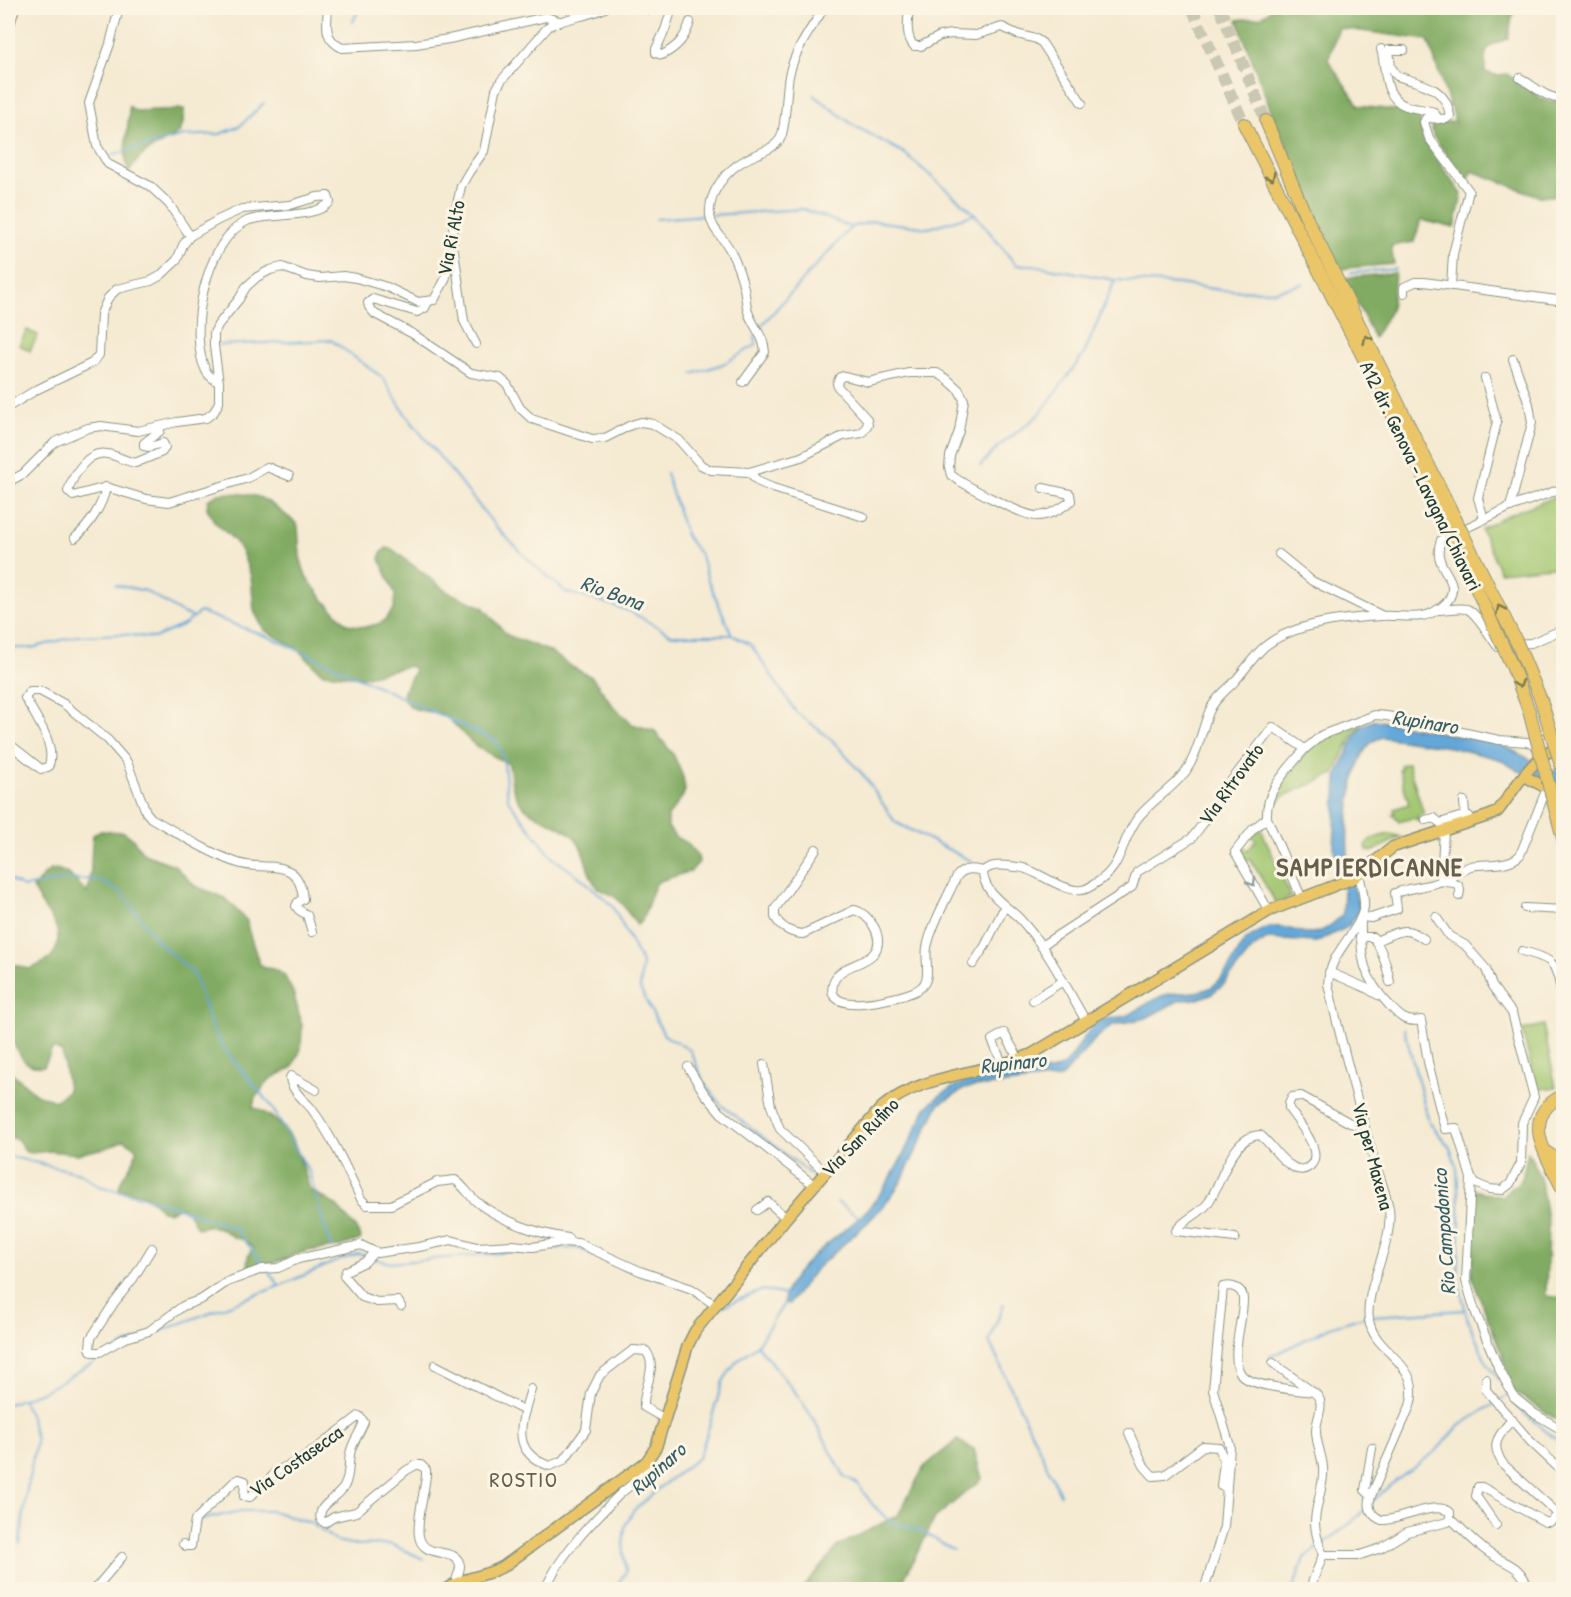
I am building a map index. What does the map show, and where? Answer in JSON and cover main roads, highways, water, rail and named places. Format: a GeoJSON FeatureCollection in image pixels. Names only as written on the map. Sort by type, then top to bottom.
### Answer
{"type":"FeatureCollection","features":[{"type":"Feature","properties":{"kind":"highway"},"geometry":{"type":"LineString","coordinates":[[1266,121],[1307,219],[1435,488],[1517,643],[1541,700],[1563,775]]}},
{"type":"Feature","properties":{"kind":"highway","name":"A12 dir. Genova - Lavagna/Chiavari"},"geometry":{"type":"LineString","coordinates":[[1244,124],[1435,488],[1529,711],[1563,842]]}},
{"type":"Feature","properties":{"kind":"highway"},"geometry":{"type":"LineString","coordinates":[[1563,1095],[1548,1104],[1540,1116],[1538,1129],[1545,1152],[1563,1192]]}},
{"type":"Feature","properties":{"kind":"highway"},"geometry":{"type":"LineString","coordinates":[[1545,1152],[1563,1164]]}},
{"type":"Feature","properties":{"kind":"main road","name":"Via San Rufino"},"geometry":{"type":"LineString","coordinates":[[445,1590],[455,1584],[493,1573],[504,1566],[646,1462],[656,1447],[688,1345],[695,1331],[825,1172],[881,1108],[893,1098],[927,1082],[1003,1065],[1032,1054],[1269,911],[1356,876],[1393,847],[1491,815],[1498,810],[1537,759],[1563,743]]}},
{"type":"Feature","properties":{"kind":"main road"},"geometry":{"type":"LineString","coordinates":[[1524,776],[1563,794]]}},
{"type":"Feature","properties":{"kind":"water"},"geometry":{"type":"Polygon","coordinates":[[[1375,720],[1500,744],[1563,774],[1563,788],[1519,771],[1499,759],[1450,747],[1382,737],[1373,742],[1363,754],[1358,767],[1350,802],[1349,865],[1360,910],[1348,927],[1316,942],[1267,939],[1253,948],[1224,984],[1211,994],[1198,999],[1180,1000],[1146,1018],[1113,1025],[1095,1039],[1061,1078],[966,1088],[939,1104],[901,1182],[886,1203],[815,1270],[789,1304],[784,1303],[786,1291],[802,1267],[859,1218],[880,1194],[926,1108],[936,1098],[958,1085],[982,1077],[1057,1069],[1070,1059],[1090,1029],[1102,1020],[1125,1016],[1165,995],[1199,991],[1216,984],[1244,943],[1261,930],[1278,927],[1304,933],[1318,932],[1340,917],[1343,914],[1344,888],[1334,850],[1337,776],[1354,738],[1363,725],[1375,720]]]}},
{"type":"Feature","properties":{"kind":"waterway"},"geometry":{"type":"LineString","coordinates":[[353,22],[359,8]]}},
{"type":"Feature","properties":{"kind":"waterway"},"geometry":{"type":"LineString","coordinates":[[814,95],[853,125],[904,153],[975,214]]}},
{"type":"Feature","properties":{"kind":"waterway"},"geometry":{"type":"LineString","coordinates":[[111,155],[184,136],[220,134],[240,126],[264,103]]}},
{"type":"Feature","properties":{"kind":"waterway"},"geometry":{"type":"LineString","coordinates":[[712,215],[803,209],[850,227]]}},
{"type":"Feature","properties":{"kind":"waterway"},"geometry":{"type":"LineString","coordinates":[[760,327],[851,227],[874,221],[929,228],[975,214],[1016,265],[1033,265],[1115,280],[1178,284],[1221,290],[1275,291],[1303,284]]}},
{"type":"Feature","properties":{"kind":"waterway"},"geometry":{"type":"LineString","coordinates":[[656,219],[707,215]]}},
{"type":"Feature","properties":{"kind":"waterway"},"geometry":{"type":"LineString","coordinates":[[1351,273],[1396,269]]}},
{"type":"Feature","properties":{"kind":"waterway"},"geometry":{"type":"LineString","coordinates":[[980,466],[999,446],[1039,415],[1084,354],[1115,280]]}},
{"type":"Feature","properties":{"kind":"waterway"},"geometry":{"type":"LineString","coordinates":[[692,374],[723,364],[756,345],[755,334]]}},
{"type":"Feature","properties":{"kind":"waterway","name":"Rio Bona"},"geometry":{"type":"LineString","coordinates":[[219,345],[331,340],[383,378],[406,415],[497,528],[534,565],[566,592],[629,611],[672,635],[732,635],[751,645],[796,712],[831,739],[865,777],[895,822],[971,861]]}},
{"type":"Feature","properties":{"kind":"waterway"},"geometry":{"type":"LineString","coordinates":[[666,473],[686,536],[701,556],[708,580],[732,635]]}},
{"type":"Feature","properties":{"kind":"waterway"},"geometry":{"type":"LineString","coordinates":[[116,585],[146,591],[182,613],[193,617]]}},
{"type":"Feature","properties":{"kind":"waterway"},"geometry":{"type":"LineString","coordinates":[[8,648],[32,648],[77,636],[123,634],[154,638],[184,625],[200,612],[266,636],[496,741],[503,755],[508,800],[553,858],[581,878],[612,905],[642,963],[640,989],[664,1035],[690,1050],[703,1081],[721,1105],[812,1175]]}},
{"type":"Feature","properties":{"kind":"waterway"},"geometry":{"type":"LineString","coordinates":[[8,879],[24,887],[61,880],[97,879],[122,893],[157,941],[193,973],[213,1031],[229,1055],[270,1104],[309,1172],[331,1248]]}},
{"type":"Feature","properties":{"kind":"waterway","name":"Rio Campodonico"},"geometry":{"type":"LineString","coordinates":[[1404,1028],[1429,1122],[1450,1148],[1457,1168],[1460,1224],[1458,1280],[1468,1320],[1486,1362],[1503,1385]]}},
{"type":"Feature","properties":{"kind":"waterway"},"geometry":{"type":"LineString","coordinates":[[8,1156],[80,1173],[99,1186],[159,1201],[236,1229],[264,1266]]}},
{"type":"Feature","properties":{"kind":"waterway"},"geometry":{"type":"LineString","coordinates":[[837,1202],[862,1219]]}},
{"type":"Feature","properties":{"kind":"waterway"},"geometry":{"type":"LineString","coordinates":[[544,1249],[577,1248],[627,1270]]}},
{"type":"Feature","properties":{"kind":"waterway"},"geometry":{"type":"LineString","coordinates":[[372,1258],[390,1263],[533,1250]]}},
{"type":"Feature","properties":{"kind":"waterway"},"geometry":{"type":"LineString","coordinates":[[8,1404],[44,1391],[127,1344],[279,1286],[337,1261],[358,1254],[366,1256]]}},
{"type":"Feature","properties":{"kind":"waterway"},"geometry":{"type":"LineString","coordinates":[[268,1271],[279,1285]]}},
{"type":"Feature","properties":{"kind":"waterway"},"geometry":{"type":"LineString","coordinates":[[721,1307],[763,1290],[786,1295]]}},
{"type":"Feature","properties":{"kind":"waterway","name":"Rupinaro"},"geometry":{"type":"LineString","coordinates":[[613,1590],[626,1572],[623,1545],[625,1526],[633,1511],[698,1458],[723,1381],[736,1362],[757,1345],[785,1302]]}},
{"type":"Feature","properties":{"kind":"waterway"},"geometry":{"type":"LineString","coordinates":[[1004,1304],[989,1341],[1060,1494]]}},
{"type":"Feature","properties":{"kind":"waterway"},"geometry":{"type":"LineString","coordinates":[[1372,1316],[1465,1310]]}},
{"type":"Feature","properties":{"kind":"waterway"},"geometry":{"type":"LineString","coordinates":[[1270,1357],[1330,1327],[1366,1316]]}},
{"type":"Feature","properties":{"kind":"waterway"},"geometry":{"type":"LineString","coordinates":[[757,1345],[814,1420],[844,1476],[858,1484],[872,1504],[890,1522],[923,1532],[953,1550]]}},
{"type":"Feature","properties":{"kind":"waterway"},"geometry":{"type":"LineString","coordinates":[[1499,1401],[1509,1394]]}},
{"type":"Feature","properties":{"kind":"waterway"},"geometry":{"type":"LineString","coordinates":[[20,1544],[36,1441],[31,1419],[23,1400]]}},
{"type":"Feature","properties":{"kind":"waterway","name":"Rio Campodonico"},"geometry":{"type":"LineString","coordinates":[[1514,1402],[1519,1409],[1564,1446]]}},
{"type":"Feature","properties":{"kind":"waterway"},"geometry":{"type":"LineString","coordinates":[[1373,1501],[1389,1486],[1436,1451],[1460,1425],[1494,1404]]}},
{"type":"Feature","properties":{"kind":"waterway"},"geometry":{"type":"LineString","coordinates":[[1323,1544],[1352,1522],[1367,1507]]}},
{"type":"Feature","properties":{"kind":"waterway"},"geometry":{"type":"LineString","coordinates":[[200,1520],[241,1511],[272,1511],[311,1523],[336,1541],[356,1545],[390,1544],[424,1559]]}},
{"type":"Feature","properties":{"kind":"waterway"},"geometry":{"type":"LineString","coordinates":[[1293,1590],[1304,1558],[1318,1547]]}},
{"type":"Feature","properties":{"kind":"tunnel"},"geometry":{"type":"LineString","coordinates":[[1192,8],[1244,124]]}},
{"type":"Feature","properties":{"kind":"tunnel"},"geometry":{"type":"LineString","coordinates":[[1220,8],[1266,121]]}},
{"type":"Feature","properties":{"kind":"district","name":"SAMPIERDICANNE"},"geometry":{"type":"Point","coordinates":[1370,867]}},
{"type":"Feature","properties":{"kind":"district","name":"ROSTIO"},"geometry":{"type":"Point","coordinates":[524,1479]}}]}
